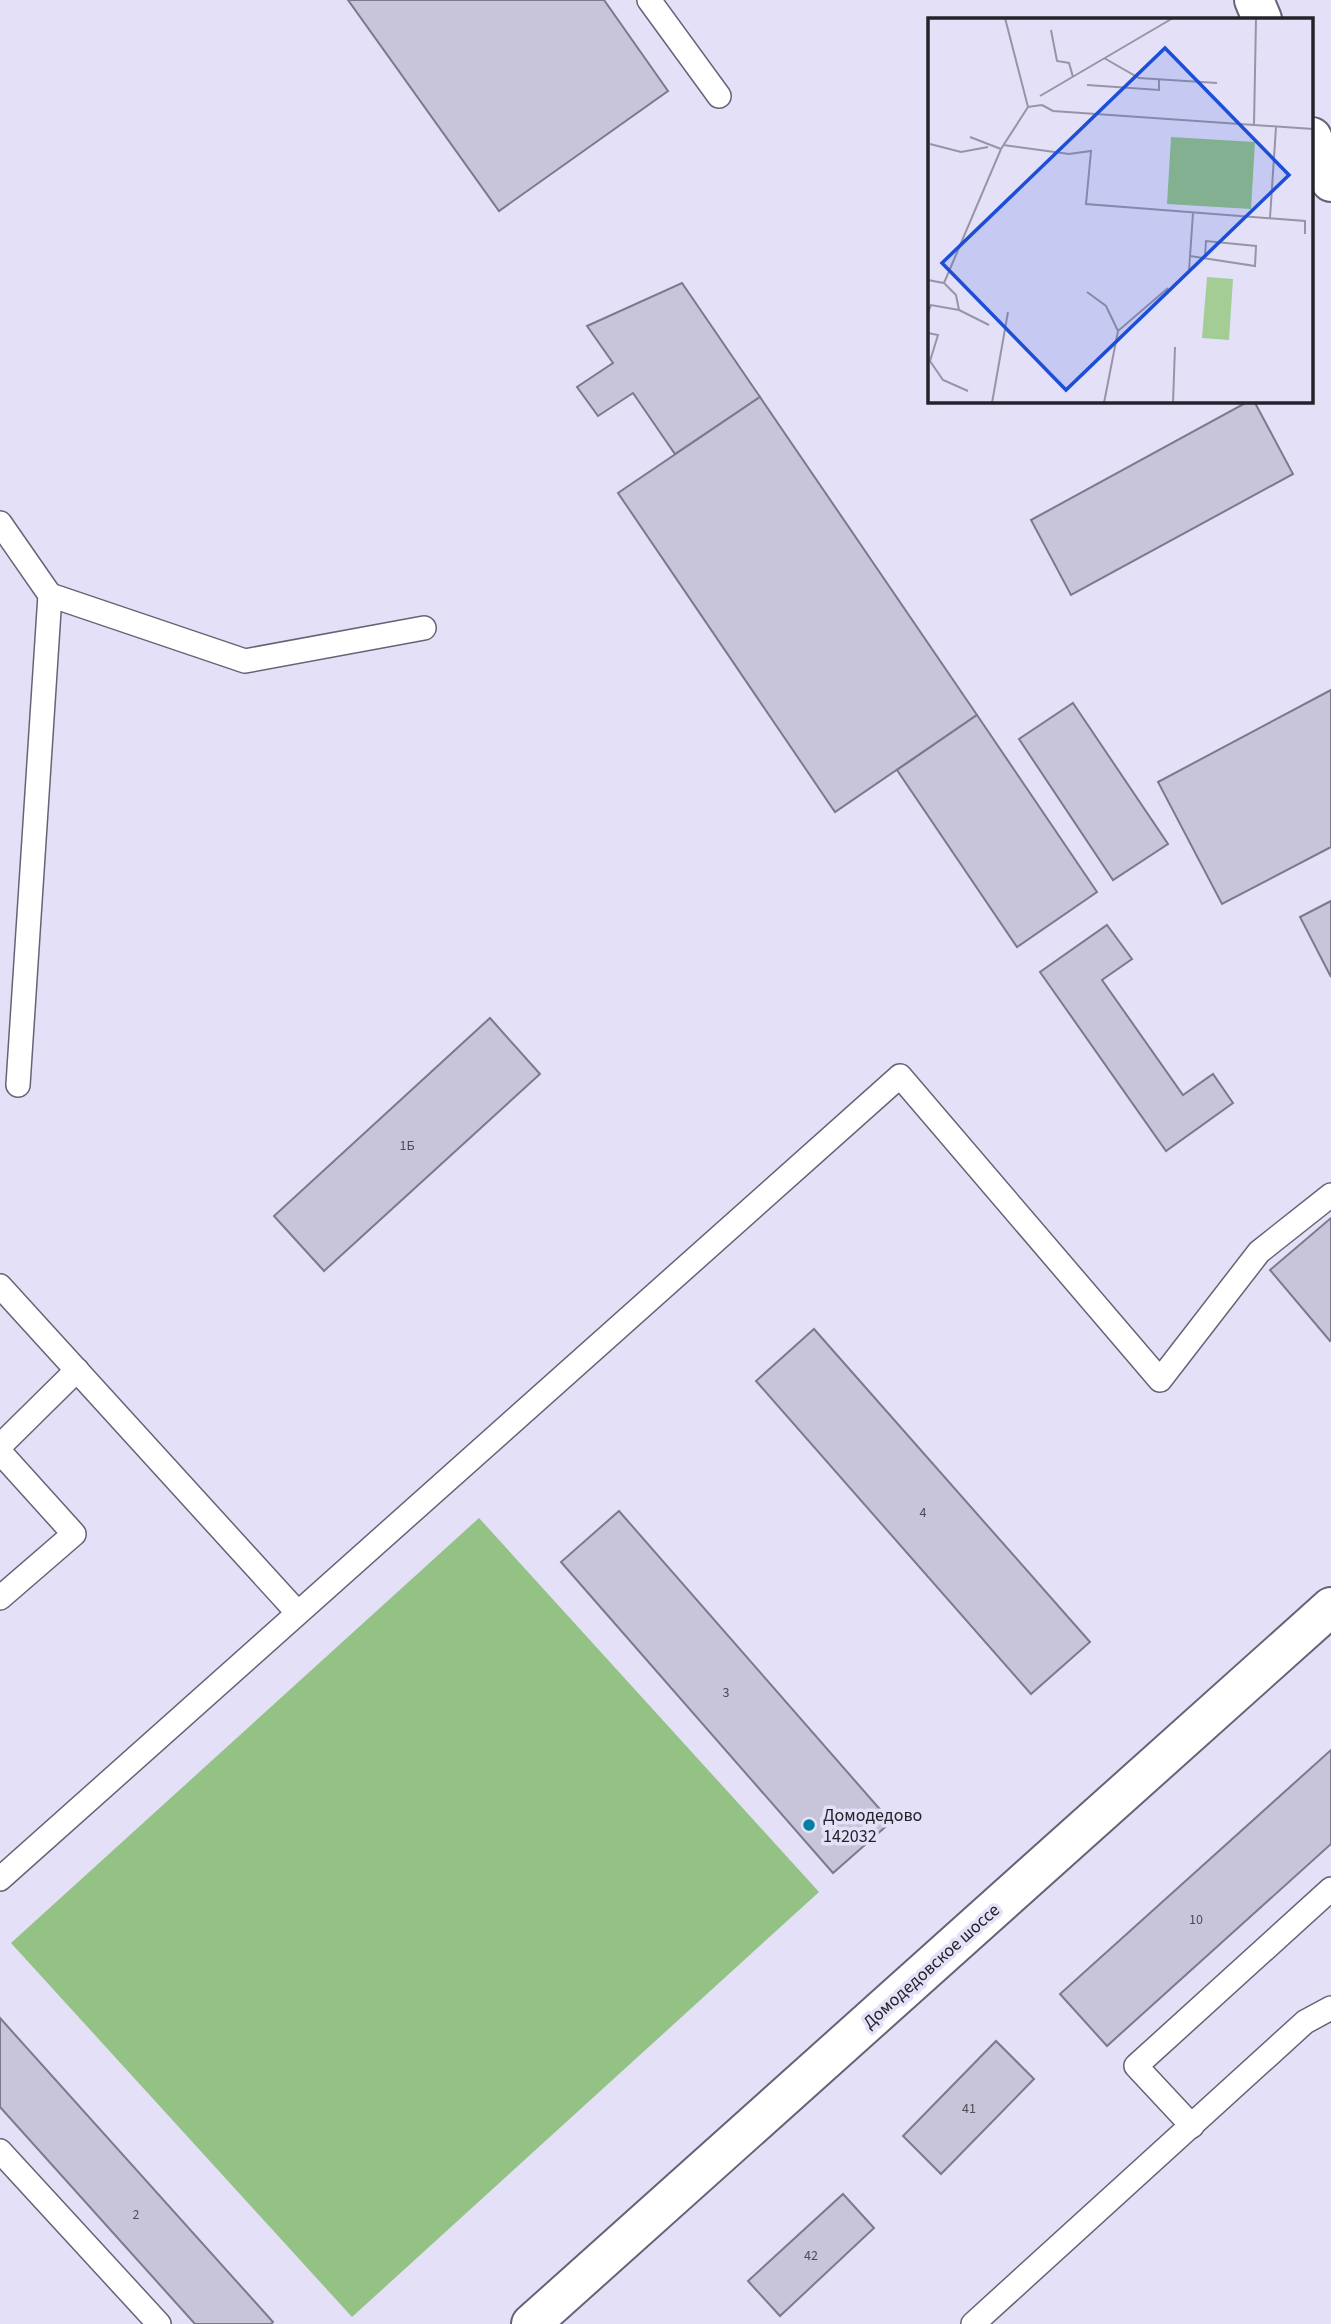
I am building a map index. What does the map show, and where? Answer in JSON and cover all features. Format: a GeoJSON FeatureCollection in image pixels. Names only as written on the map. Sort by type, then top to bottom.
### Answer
{"type":"FeatureCollection","features":[{"type":"Feature","properties":{"kind":"street"},"geometry":{"type":"LineString","coordinates":[[1254,0],[1262,18]]}},
{"type":"Feature","properties":{"kind":"street"},"geometry":{"type":"LineString","coordinates":[[1314,142],[1331,182]]}},
{"type":"Feature","properties":{"kind":"street","name":"Домодедовское шоссе"},"geometry":{"type":"LineString","coordinates":[[531,2324],[1331,1607]]}},
{"type":"Feature","properties":{"kind":"lane"},"geometry":{"type":"LineString","coordinates":[[649,0],[719,96]]}},
{"type":"Feature","properties":{"kind":"lane"},"geometry":{"type":"LineString","coordinates":[[0,523],[50,595],[245,661],[424,628]]}},
{"type":"Feature","properties":{"kind":"lane"},"geometry":{"type":"LineString","coordinates":[[18,1085],[50,595]]}},
{"type":"Feature","properties":{"kind":"lane"},"geometry":{"type":"LineString","coordinates":[[0,1879],[296,1612],[900,1076],[1160,1380],[1259,1252],[1331,1195]]}},
{"type":"Feature","properties":{"kind":"lane"},"geometry":{"type":"LineString","coordinates":[[0,1286],[296,1612]]}},
{"type":"Feature","properties":{"kind":"lane"},"geometry":{"type":"LineString","coordinates":[[0,1446],[77,1370]]}},
{"type":"Feature","properties":{"kind":"lane"},"geometry":{"type":"LineString","coordinates":[[0,1452],[74,1534],[0,1598]]}},
{"type":"Feature","properties":{"kind":"lane"},"geometry":{"type":"LineString","coordinates":[[1192,2126],[1136,2066],[1331,1889]]}},
{"type":"Feature","properties":{"kind":"lane"},"geometry":{"type":"LineString","coordinates":[[972,2324],[1305,2022],[1331,2008]]}},
{"type":"Feature","properties":{"kind":"lane"},"geometry":{"type":"LineString","coordinates":[[0,2151],[159,2324]]}},
{"type":"Feature","properties":{"kind":"green space"},"geometry":{"type":"Polygon","coordinates":[[[479,1518],[819,1892],[352,2317],[11,1943],[479,1518]]]}},
{"type":"Feature","properties":{"kind":"building"},"geometry":{"type":"Polygon","coordinates":[[[348,0],[604,0],[668,91],[499,211],[348,0]]]}},
{"type":"Feature","properties":{"kind":"building"},"geometry":{"type":"Polygon","coordinates":[[[682,283],[760,397],[675,454],[633,393],[598,416],[577,387],[613,363],[587,326],[682,283]]]}},
{"type":"Feature","properties":{"kind":"building"},"geometry":{"type":"Polygon","coordinates":[[[760,397],[977,715],[835,812],[618,493],[760,397]]]}},
{"type":"Feature","properties":{"kind":"building"},"geometry":{"type":"Polygon","coordinates":[[[1247,402],[1255,402],[1293,474],[1071,595],[1031,520],[1247,402]]]}},
{"type":"Feature","properties":{"kind":"building"},"geometry":{"type":"Polygon","coordinates":[[[1331,690],[1331,847],[1222,904],[1158,782],[1331,690]]]}},
{"type":"Feature","properties":{"kind":"building"},"geometry":{"type":"Polygon","coordinates":[[[1073,703],[1168,844],[1113,880],[1019,739],[1073,703]]]}},
{"type":"Feature","properties":{"kind":"building"},"geometry":{"type":"Polygon","coordinates":[[[977,715],[1097,892],[1017,947],[897,770],[977,715]]]}},
{"type":"Feature","properties":{"kind":"building"},"geometry":{"type":"Polygon","coordinates":[[[1331,901],[1331,977],[1300,917],[1331,901]]]}},
{"type":"Feature","properties":{"kind":"building"},"geometry":{"type":"Polygon","coordinates":[[[1107,925],[1132,959],[1102,980],[1183,1095],[1213,1074],[1233,1103],[1166,1151],[1040,972],[1107,925]]]}},
{"type":"Feature","properties":{"kind":"building"},"geometry":{"type":"Polygon","coordinates":[[[490,1018],[540,1074],[324,1271],[274,1216],[490,1018]]]}},
{"type":"Feature","properties":{"kind":"building"},"geometry":{"type":"Polygon","coordinates":[[[1331,1218],[1331,1340],[1330,1341],[1270,1270],[1331,1218]]]}},
{"type":"Feature","properties":{"kind":"building"},"geometry":{"type":"Polygon","coordinates":[[[814,1329],[1090,1642],[1031,1694],[756,1381],[814,1329]]]}},
{"type":"Feature","properties":{"kind":"building"},"geometry":{"type":"Polygon","coordinates":[[[619,1511],[891,1822],[833,1873],[561,1562],[619,1511]]]}},
{"type":"Feature","properties":{"kind":"building"},"geometry":{"type":"Polygon","coordinates":[[[1331,1750],[1331,1844],[1107,2046],[1060,1994],[1331,1750]]]}},
{"type":"Feature","properties":{"kind":"building"},"geometry":{"type":"Polygon","coordinates":[[[0,2018],[273,2322],[271,2324],[195,2324],[0,2107],[0,2018]]]}},
{"type":"Feature","properties":{"kind":"building"},"geometry":{"type":"Polygon","coordinates":[[[996,2041],[1034,2079],[941,2174],[903,2136],[996,2041]]]}},
{"type":"Feature","properties":{"kind":"building"},"geometry":{"type":"Polygon","coordinates":[[[843,2194],[874,2228],[780,2316],[748,2281],[843,2194]]]}},
{"type":"Feature","properties":{"kind":"place","name":"Домодедово 142032"},"geometry":{"type":"Point","coordinates":[809,1825]}}]}
